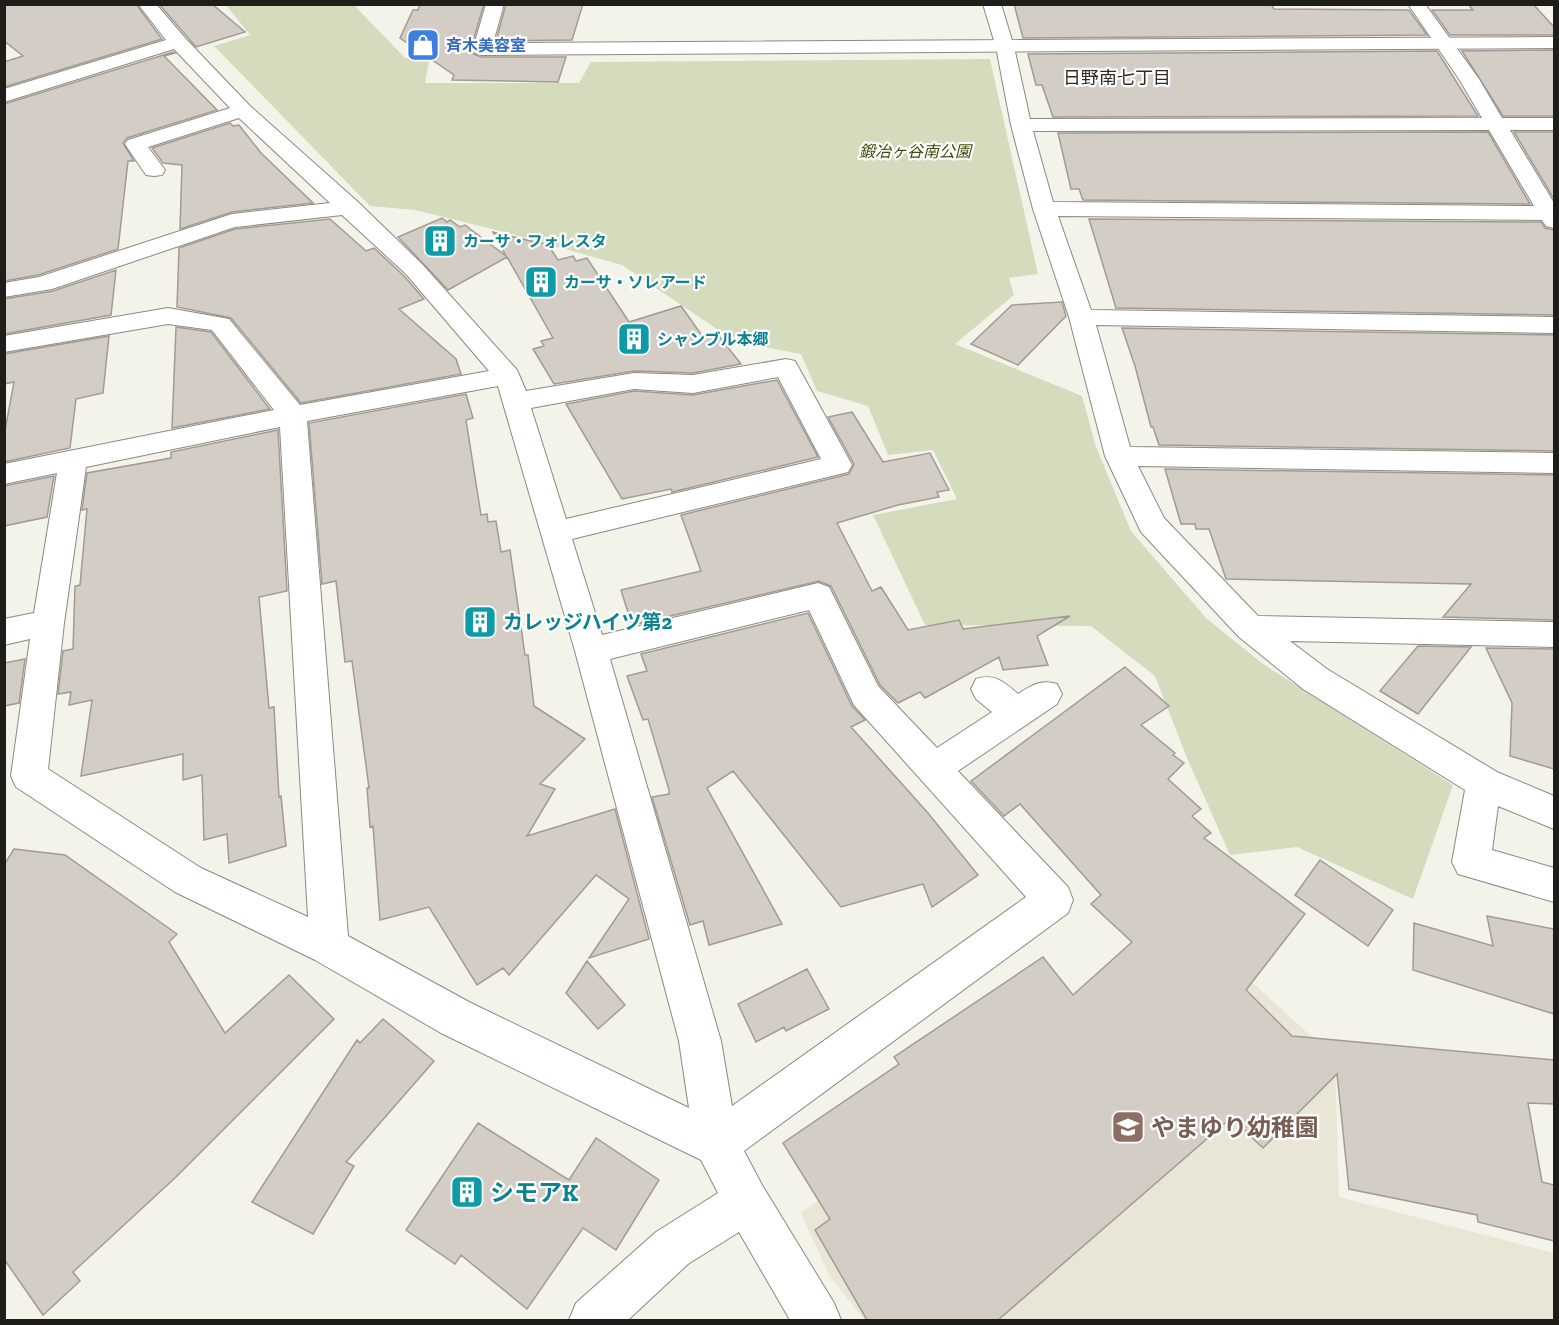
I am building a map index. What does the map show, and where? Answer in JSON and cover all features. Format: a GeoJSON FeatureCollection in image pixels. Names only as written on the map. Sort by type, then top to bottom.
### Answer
{"type":"FeatureCollection","features":[{"type":"Feature","properties":{"kind":"street"},"geometry":{"type":"LineString","coordinates":[[146,4],[178,42],[243,110],[350,207],[414,269],[512,389],[591,651],[700,1041],[717,1144],[746,1201],[817,1320]]}},
{"type":"Feature","properties":{"kind":"street"},"geometry":{"type":"LineString","coordinates":[[495,4],[482,50],[1554,44]]}},
{"type":"Feature","properties":{"kind":"street"},"geometry":{"type":"LineString","coordinates":[[992,4],[1005,47],[1021,125],[1044,209],[1081,317],[1119,456],[1152,524],[1250,628],[1316,679],[1484,783],[1554,813]]}},
{"type":"Feature","properties":{"kind":"street"},"geometry":{"type":"LineString","coordinates":[[1416,4],[1447,45],[1553,216]]}},
{"type":"Feature","properties":{"kind":"street"},"geometry":{"type":"LineString","coordinates":[[4,96],[178,42]]}},
{"type":"Feature","properties":{"kind":"street"},"geometry":{"type":"LineString","coordinates":[[143,165],[135,144],[243,110]]}},
{"type":"Feature","properties":{"kind":"street"},"geometry":{"type":"LineString","coordinates":[[1021,125],[1554,124]]}},
{"type":"Feature","properties":{"kind":"street"},"geometry":{"type":"LineString","coordinates":[[4,290],[43,284],[232,220],[350,207]]}},
{"type":"Feature","properties":{"kind":"street"},"geometry":{"type":"LineString","coordinates":[[1044,209],[1553,216]]}},
{"type":"Feature","properties":{"kind":"street"},"geometry":{"type":"LineString","coordinates":[[4,344],[168,316],[220,324],[293,416],[329,947]]}},
{"type":"Feature","properties":{"kind":"street"},"geometry":{"type":"LineString","coordinates":[[1081,317],[1554,325]]}},
{"type":"Feature","properties":{"kind":"street"},"geometry":{"type":"LineString","coordinates":[[4,474],[293,416],[512,389],[634,381],[693,384],[786,367],[838,465],[555,532]]}},
{"type":"Feature","properties":{"kind":"street"},"geometry":{"type":"LineString","coordinates":[[1119,456],[1554,463]]}},
{"type":"Feature","properties":{"kind":"street"},"geometry":{"type":"LineString","coordinates":[[73,461],[48,623],[17,778],[188,880],[329,947],[456,1018],[717,1144]]}},
{"type":"Feature","properties":{"kind":"street"},"geometry":{"type":"LineString","coordinates":[[591,651],[818,595],[867,695],[1054,900],[717,1144]]}},
{"type":"Feature","properties":{"kind":"street"},"geometry":{"type":"LineString","coordinates":[[4,632],[48,623]]}},
{"type":"Feature","properties":{"kind":"street"},"geometry":{"type":"LineString","coordinates":[[1250,628],[1554,633]]}},
{"type":"Feature","properties":{"kind":"street"},"geometry":{"type":"LineString","coordinates":[[988,689],[1016,712]]}},
{"type":"Feature","properties":{"kind":"street"},"geometry":{"type":"LineString","coordinates":[[933,769],[1045,694]]}},
{"type":"Feature","properties":{"kind":"street"},"geometry":{"type":"LineString","coordinates":[[1484,783],[1471,862],[1554,885]]}},
{"type":"Feature","properties":{"kind":"street"},"geometry":{"type":"LineString","coordinates":[[593,1320],[672,1248],[746,1201]]}},
{"type":"Feature","properties":{"kind":"shaded area","name":"やまゆり幼稚園"},"geometry":{"type":"Polygon","coordinates":[[[1193,928],[1335,1058],[1339,1197],[1554,1253],[1554,1320],[865,1320],[830,1277],[801,1213],[1193,928]]]}},
{"type":"Feature","properties":{"kind":"green space","name":"鍛冶ヶ谷南公園"},"geometry":{"type":"Polygon","coordinates":[[[353,4],[405,58],[430,56],[425,83],[579,83],[591,62],[990,59],[1038,274],[1009,278],[1014,295],[955,344],[1082,396],[1096,447],[1131,531],[1206,618],[1263,664],[1453,785],[1413,899],[1297,847],[1230,855],[1187,758],[1155,676],[1091,626],[925,625],[873,515],[957,499],[933,450],[888,455],[868,406],[817,391],[801,354],[736,342],[622,265],[415,210],[370,206],[214,46],[250,35],[226,5],[353,4]]]}},
{"type":"Feature","properties":{"kind":"building"},"geometry":{"type":"Polygon","coordinates":[[[4,4],[136,4],[162,39],[4,87],[4,62],[23,56],[4,41],[4,4]]]}},
{"type":"Feature","properties":{"kind":"building"},"geometry":{"type":"Polygon","coordinates":[[[159,4],[212,4],[245,32],[196,47],[159,4]]]}},
{"type":"Feature","properties":{"kind":"building"},"geometry":{"type":"Polygon","coordinates":[[[420,4],[484,4],[471,48],[473,54],[482,57],[566,57],[558,82],[452,80],[454,75],[400,38],[413,10],[418,10],[420,4]]]}},
{"type":"Feature","properties":{"kind":"building"},"geometry":{"type":"Polygon","coordinates":[[[506,4],[583,4],[572,40],[496,41],[506,4]]]}},
{"type":"Feature","properties":{"kind":"building"},"geometry":{"type":"Polygon","coordinates":[[[1014,4],[1271,4],[1274,9],[1409,10],[1427,35],[1023,38],[1014,4]]]}},
{"type":"Feature","properties":{"kind":"building"},"geometry":{"type":"Polygon","coordinates":[[[1468,4],[1533,4],[1554,27],[1554,35],[1450,35],[1432,10],[1473,10],[1468,4]]]}},
{"type":"Feature","properties":{"kind":"building"},"geometry":{"type":"Polygon","coordinates":[[[1554,50],[1554,116],[1503,116],[1462,51],[1554,50]]]}},
{"type":"Feature","properties":{"kind":"building"},"geometry":{"type":"Polygon","coordinates":[[[1437,51],[1478,116],[1053,117],[1042,85],[1036,85],[1028,54],[1437,51]]]}},
{"type":"Feature","properties":{"kind":"building"},"geometry":{"type":"Polygon","coordinates":[[[173,52],[175,53],[164,56],[217,110],[127,138],[123,143],[134,161],[128,161],[118,249],[38,275],[4,281],[4,104],[173,52]]]}},
{"type":"Feature","properties":{"kind":"building"},"geometry":{"type":"Polygon","coordinates":[[[230,123],[233,126],[239,125],[261,153],[313,203],[232,212],[180,229],[182,165],[163,163],[152,148],[230,123]]]}},
{"type":"Feature","properties":{"kind":"building"},"geometry":{"type":"Polygon","coordinates":[[[1488,132],[1530,204],[1083,200],[1079,189],[1071,189],[1058,133],[1488,132]]]}},
{"type":"Feature","properties":{"kind":"building"},"geometry":{"type":"Polygon","coordinates":[[[1514,132],[1554,132],[1554,199],[1514,132]]]}},
{"type":"Feature","properties":{"kind":"building"},"geometry":{"type":"Polygon","coordinates":[[[442,218],[460,227],[465,225],[506,256],[493,232],[548,245],[558,260],[573,256],[576,261],[587,258],[629,322],[681,306],[703,337],[719,336],[741,364],[693,373],[634,371],[554,384],[533,349],[544,346],[541,341],[553,338],[507,257],[448,290],[398,237],[442,218]]]}},
{"type":"Feature","properties":{"kind":"building"},"geometry":{"type":"Polygon","coordinates":[[[330,219],[366,251],[374,248],[404,276],[424,299],[399,309],[456,359],[461,374],[301,403],[231,318],[177,307],[179,248],[235,229],[330,219]]]}},
{"type":"Feature","properties":{"kind":"building"},"geometry":{"type":"Polygon","coordinates":[[[1089,219],[1541,222],[1545,228],[1554,230],[1554,315],[1116,308],[1089,219]]]}},
{"type":"Feature","properties":{"kind":"building"},"geometry":{"type":"Polygon","coordinates":[[[116,270],[111,315],[4,334],[4,299],[53,291],[116,270]]]}},
{"type":"Feature","properties":{"kind":"building"},"geometry":{"type":"Polygon","coordinates":[[[1062,302],[1066,316],[1018,365],[971,344],[1012,305],[1062,302]]]}},
{"type":"Feature","properties":{"kind":"building"},"geometry":{"type":"Polygon","coordinates":[[[176,327],[211,332],[270,409],[172,428],[176,327]]]}},
{"type":"Feature","properties":{"kind":"building"},"geometry":{"type":"Polygon","coordinates":[[[1122,328],[1554,335],[1554,451],[1159,445],[1153,427],[1151,427],[1122,328]]]}},
{"type":"Feature","properties":{"kind":"building"},"geometry":{"type":"Polygon","coordinates":[[[109,336],[103,393],[76,399],[70,448],[4,462],[4,436],[14,382],[4,384],[4,354],[109,336]]]}},
{"type":"Feature","properties":{"kind":"building"},"geometry":{"type":"Polygon","coordinates":[[[777,380],[818,457],[672,492],[671,489],[622,499],[566,404],[634,391],[693,395],[777,380]]]}},
{"type":"Feature","properties":{"kind":"building"},"geometry":{"type":"Polygon","coordinates":[[[466,394],[473,418],[466,420],[481,515],[487,514],[488,522],[496,521],[501,552],[510,550],[525,655],[528,655],[534,706],[585,739],[540,784],[555,789],[527,836],[615,809],[649,939],[589,958],[629,899],[596,875],[509,975],[503,968],[477,985],[429,907],[380,920],[373,826],[370,827],[367,788],[369,788],[352,661],[345,662],[336,581],[322,584],[309,423],[466,394]]]}},
{"type":"Feature","properties":{"kind":"building"},"geometry":{"type":"Polygon","coordinates":[[[852,412],[883,462],[930,453],[949,490],[937,492],[939,497],[898,505],[837,523],[872,591],[881,587],[908,630],[959,620],[963,629],[1070,616],[1037,636],[1048,665],[1003,670],[999,657],[925,698],[920,692],[898,703],[880,685],[831,586],[819,581],[632,625],[621,590],[701,571],[681,515],[849,474],[854,464],[828,417],[852,412]]]}},
{"type":"Feature","properties":{"kind":"building"},"geometry":{"type":"Polygon","coordinates":[[[278,430],[287,591],[259,597],[269,708],[274,707],[279,797],[281,796],[286,846],[229,863],[227,834],[204,840],[202,775],[183,780],[183,754],[81,776],[92,700],[69,705],[71,692],[58,694],[63,651],[73,649],[75,586],[80,585],[87,509],[82,510],[87,473],[171,458],[171,452],[278,430]]]}},
{"type":"Feature","properties":{"kind":"building"},"geometry":{"type":"Polygon","coordinates":[[[1165,469],[1554,475],[1554,620],[1443,617],[1471,584],[1226,579],[1209,529],[1196,529],[1195,524],[1181,524],[1165,469]]]}},
{"type":"Feature","properties":{"kind":"building"},"geometry":{"type":"Polygon","coordinates":[[[54,476],[47,517],[4,526],[4,486],[54,476]]]}},
{"type":"Feature","properties":{"kind":"building"},"geometry":{"type":"Polygon","coordinates":[[[808,613],[852,706],[865,720],[851,727],[928,813],[978,875],[932,907],[923,884],[841,907],[733,771],[707,788],[782,924],[709,945],[703,921],[690,925],[652,797],[669,794],[669,790],[648,719],[643,720],[627,676],[647,671],[641,654],[808,613]]]}},
{"type":"Feature","properties":{"kind":"building"},"geometry":{"type":"Polygon","coordinates":[[[1418,646],[1471,647],[1418,714],[1380,691],[1418,646]]]}},
{"type":"Feature","properties":{"kind":"building"},"geometry":{"type":"Polygon","coordinates":[[[1486,648],[1554,649],[1554,769],[1510,756],[1512,703],[1486,648]]]}},
{"type":"Feature","properties":{"kind":"building"},"geometry":{"type":"Polygon","coordinates":[[[25,659],[19,703],[4,706],[4,663],[25,659]]]}},
{"type":"Feature","properties":{"kind":"building"},"geometry":{"type":"Polygon","coordinates":[[[1125,667],[1169,706],[1141,725],[1184,763],[1168,779],[1201,809],[1192,816],[1211,833],[1204,838],[1305,914],[1246,990],[1292,1036],[1554,1060],[1554,1104],[1528,1103],[1542,1182],[1554,1185],[1554,1241],[1478,1222],[1477,1215],[1349,1189],[1337,1074],[1263,1148],[1231,1118],[998,1320],[867,1320],[815,1230],[830,1219],[783,1143],[899,1064],[894,1057],[1043,957],[1073,995],[1132,942],[1091,904],[1101,895],[1020,804],[1004,816],[971,781],[1125,667]]]}},
{"type":"Feature","properties":{"kind":"building"},"geometry":{"type":"Polygon","coordinates":[[[14,849],[65,855],[177,934],[169,942],[225,1033],[289,975],[334,1019],[176,1177],[73,1272],[80,1281],[43,1315],[4,1259],[4,865],[14,849]]]}},
{"type":"Feature","properties":{"kind":"building"},"geometry":{"type":"Polygon","coordinates":[[[1320,860],[1393,910],[1368,946],[1295,895],[1320,860]]]}},
{"type":"Feature","properties":{"kind":"building"},"geometry":{"type":"Polygon","coordinates":[[[1487,916],[1554,929],[1554,1014],[1413,970],[1414,923],[1493,946],[1487,916]]]}},
{"type":"Feature","properties":{"kind":"building"},"geometry":{"type":"Polygon","coordinates":[[[587,961],[625,1005],[598,1029],[566,993],[587,961]]]}},
{"type":"Feature","properties":{"kind":"building"},"geometry":{"type":"Polygon","coordinates":[[[807,969],[829,1009],[786,1031],[784,1027],[756,1042],[738,1004],[807,969]]]}},
{"type":"Feature","properties":{"kind":"building"},"geometry":{"type":"Polygon","coordinates":[[[383,1019],[434,1061],[346,1162],[354,1166],[313,1234],[252,1202],[357,1040],[360,1043],[383,1019]]]}},
{"type":"Feature","properties":{"kind":"building"},"geometry":{"type":"Polygon","coordinates":[[[478,1123],[569,1180],[596,1138],[659,1180],[616,1250],[583,1228],[527,1309],[461,1255],[455,1264],[406,1230],[478,1123]]]}},
{"type":"Feature","properties":{"kind":"place","name":"斉木美容室"},"geometry":{"type":"Point","coordinates":[423,45]}},
{"type":"Feature","properties":{"kind":"place","name":"カーサ・フォレスタ"},"geometry":{"type":"Point","coordinates":[440,241]}},
{"type":"Feature","properties":{"kind":"place","name":"カーサ・ソレアード"},"geometry":{"type":"Point","coordinates":[541,282]}},
{"type":"Feature","properties":{"kind":"place","name":"シャンブル本郷"},"geometry":{"type":"Point","coordinates":[634,339]}},
{"type":"Feature","properties":{"kind":"place","name":"カレッジハイツ第2"},"geometry":{"type":"Point","coordinates":[480,622]}},
{"type":"Feature","properties":{"kind":"place","name":"やまゆり幼稚園"},"geometry":{"type":"Point","coordinates":[1128,1127]}},
{"type":"Feature","properties":{"kind":"place","name":"シモアK"},"geometry":{"type":"Point","coordinates":[467,1192]}},
{"type":"Feature","properties":{"kind":"district","name":"日野南七丁目"},"geometry":{"type":"Point","coordinates":[1117,78]}}]}
